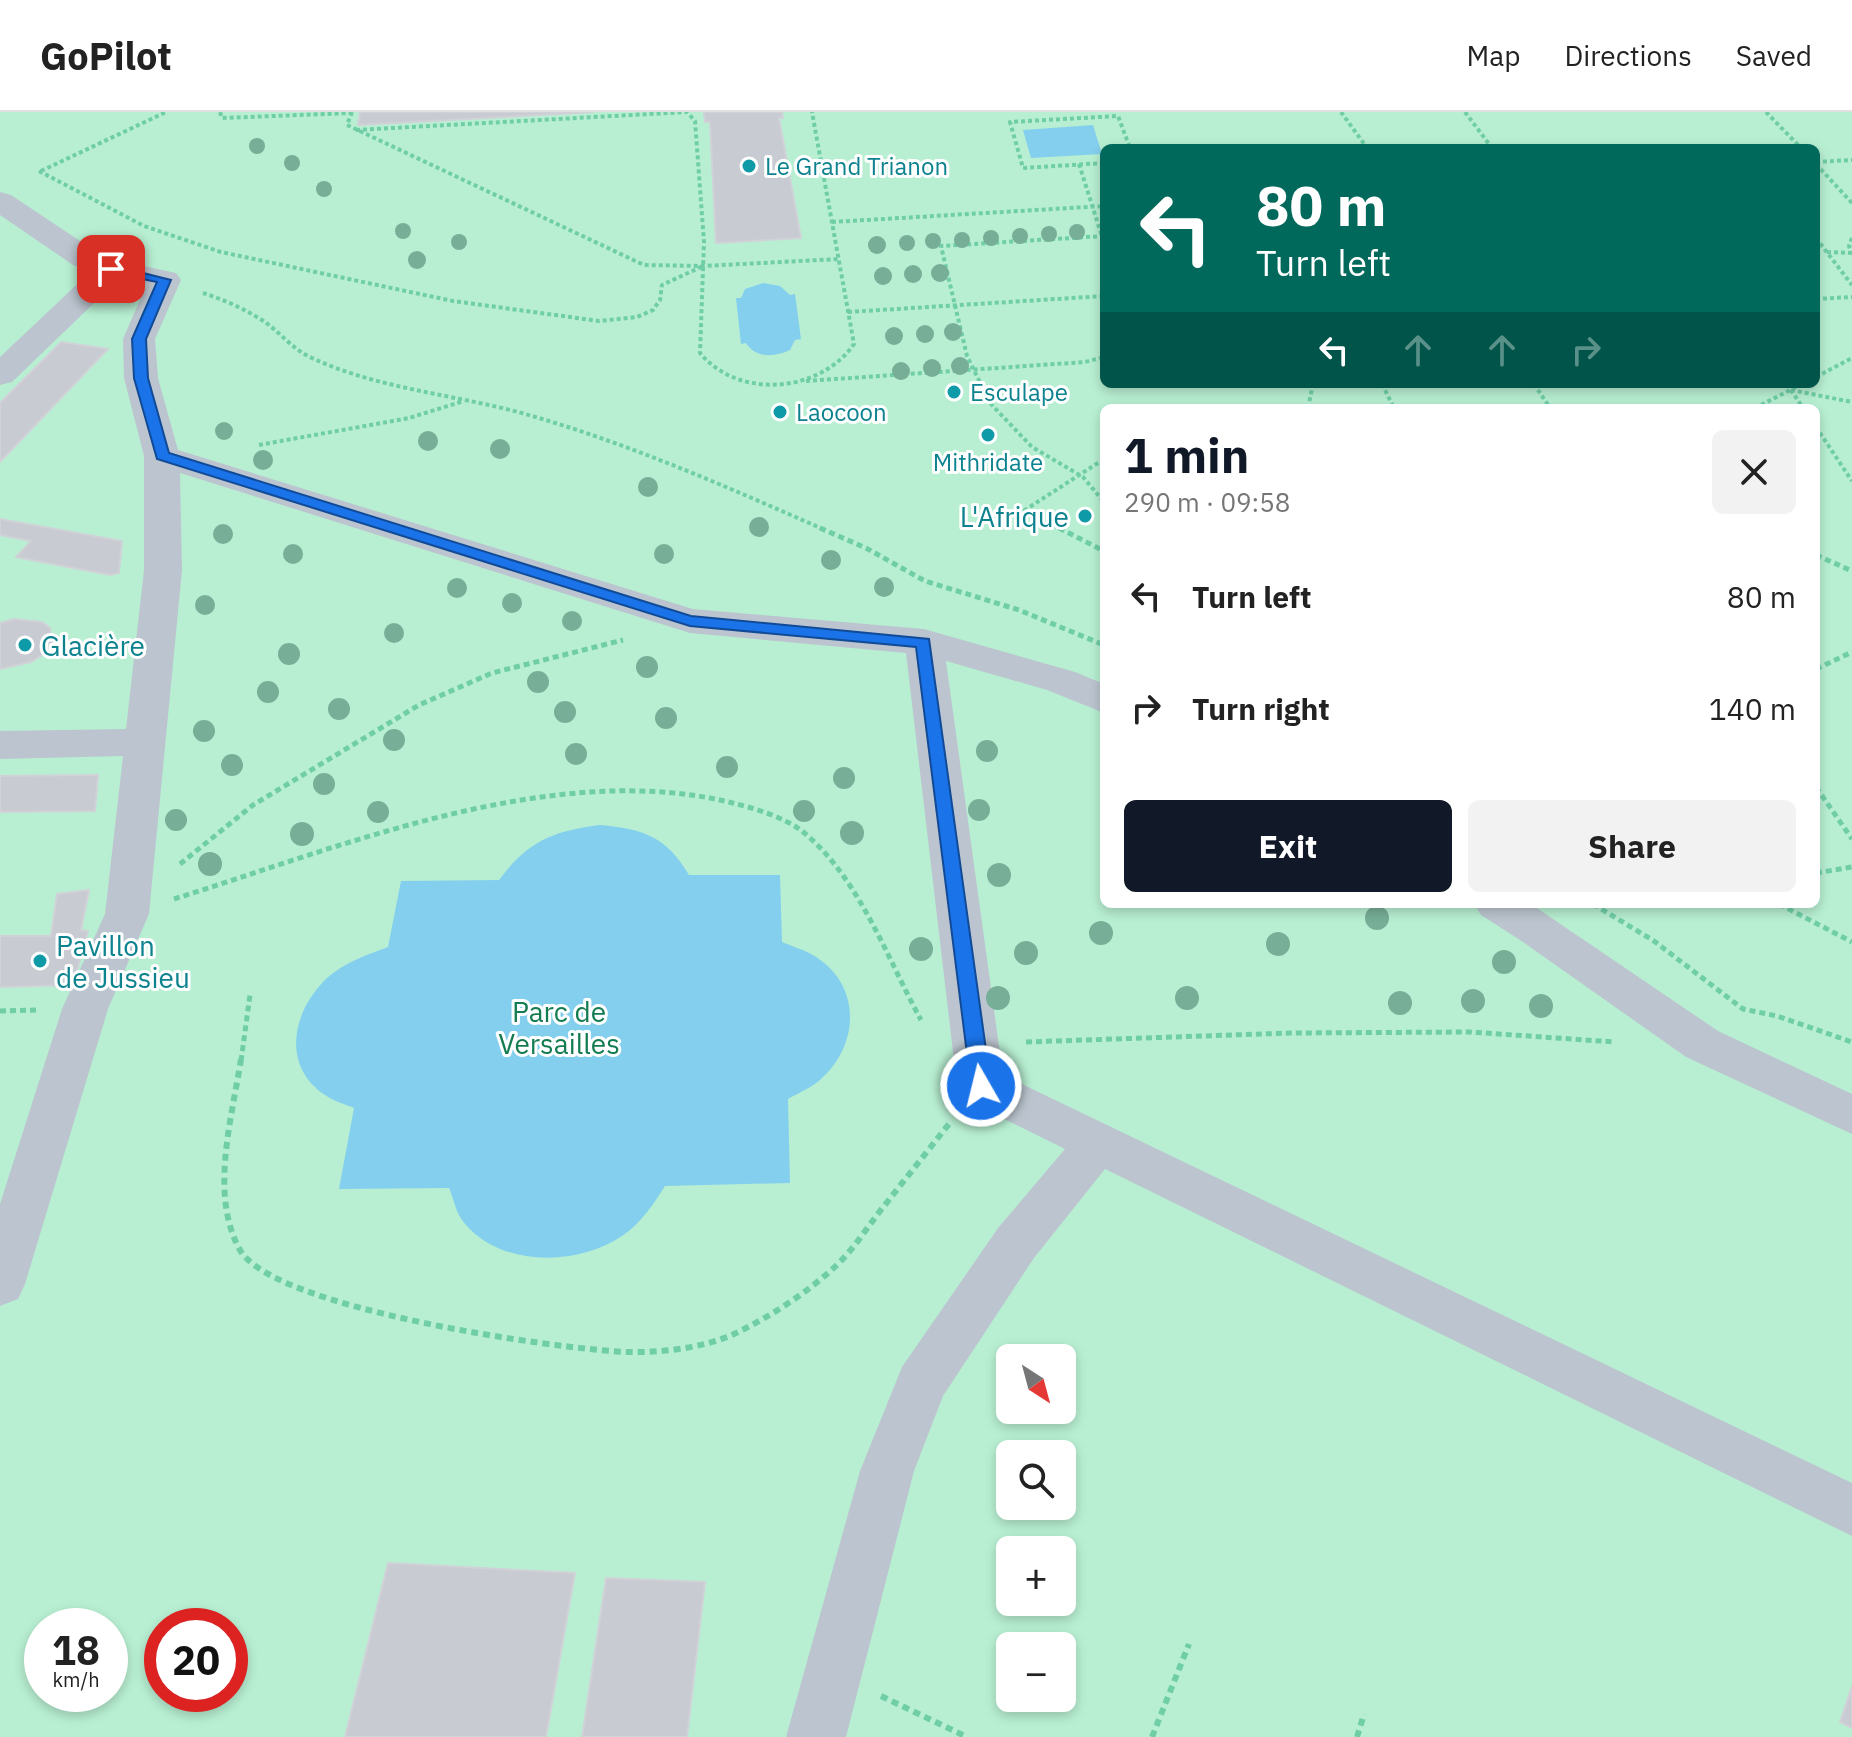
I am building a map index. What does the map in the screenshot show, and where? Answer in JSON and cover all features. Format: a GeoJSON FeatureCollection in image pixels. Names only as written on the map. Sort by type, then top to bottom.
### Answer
{"type":"FeatureCollection","features":[{"type":"Feature","properties":{"kind":"lane"},"geometry":{"type":"LineString","coordinates":[[0,201],[84,258],[111,269],[165,280],[139,339],[141,378],[162,456],[163,570],[127,914],[85,1009],[0,1284]]}},
{"type":"Feature","properties":{"kind":"lane"},"geometry":{"type":"LineString","coordinates":[[0,375],[111,269]]}},
{"type":"Feature","properties":{"kind":"lane"},"geometry":{"type":"LineString","coordinates":[[162,456],[690,621],[924,642],[1061,681],[1100,698]]}},
{"type":"Feature","properties":{"kind":"lane"},"geometry":{"type":"LineString","coordinates":[[924,642],[978,1065],[1098,1143],[1852,1510]]}},
{"type":"Feature","properties":{"kind":"lane"},"geometry":{"type":"LineString","coordinates":[[0,745],[146,742]]}},
{"type":"Feature","properties":{"kind":"lane"},"geometry":{"type":"LineString","coordinates":[[1503,908],[1702,1044],[1852,1115]]}},
{"type":"Feature","properties":{"kind":"lane"},"geometry":{"type":"LineString","coordinates":[[816,1737],[887,1471],[899,1432],[921,1384],[1016,1243],[1098,1143]]}},
{"type":"Feature","properties":{"kind":"path"},"geometry":{"type":"LineString","coordinates":[[27,177],[166,112]]}},
{"type":"Feature","properties":{"kind":"path"},"geometry":{"type":"LineString","coordinates":[[220,112],[222,118],[352,112],[347,125],[356,130],[644,265],[703,266],[839,259]]}},
{"type":"Feature","properties":{"kind":"path"},"geometry":{"type":"LineString","coordinates":[[356,130],[687,112],[695,121],[703,266],[700,353],[719,372],[737,378],[765,383],[794,382],[1085,362],[1100,358]]}},
{"type":"Feature","properties":{"kind":"path"},"geometry":{"type":"LineString","coordinates":[[794,382],[835,367],[848,356],[854,344],[812,112]]}},
{"type":"Feature","properties":{"kind":"path"},"geometry":{"type":"LineString","coordinates":[[1060,112],[1063,120]]}},
{"type":"Feature","properties":{"kind":"path"},"geometry":{"type":"LineString","coordinates":[[1341,112],[1364,144]]}},
{"type":"Feature","properties":{"kind":"path"},"geometry":{"type":"LineString","coordinates":[[1465,112],[1489,144]]}},
{"type":"Feature","properties":{"kind":"path"},"geometry":{"type":"LineString","coordinates":[[1766,112],[1797,144]]}},
{"type":"Feature","properties":{"kind":"path"},"geometry":{"type":"LineString","coordinates":[[1100,163],[1023,168],[1010,122],[1118,116],[1128,144]]}},
{"type":"Feature","properties":{"kind":"path"},"geometry":{"type":"LineString","coordinates":[[1820,163],[1852,160]]}},
{"type":"Feature","properties":{"kind":"path"},"geometry":{"type":"LineString","coordinates":[[1079,164],[1100,228]]}},
{"type":"Feature","properties":{"kind":"path"},"geometry":{"type":"LineString","coordinates":[[1820,167],[1852,203]]}},
{"type":"Feature","properties":{"kind":"path"},"geometry":{"type":"LineString","coordinates":[[39,171],[144,226],[221,252],[453,301],[599,321],[637,317],[653,310],[660,300],[662,285],[703,266]]}},
{"type":"Feature","properties":{"kind":"path"},"geometry":{"type":"LineString","coordinates":[[832,222],[1100,206]]}},
{"type":"Feature","properties":{"kind":"path"},"geometry":{"type":"LineString","coordinates":[[1100,236],[941,246],[969,369],[986,400],[1017,434],[1060,467],[1081,475],[1100,497]]}},
{"type":"Feature","properties":{"kind":"path"},"geometry":{"type":"LineString","coordinates":[[1827,252],[1852,252],[1849,246],[1852,238]]}},
{"type":"Feature","properties":{"kind":"path"},"geometry":{"type":"LineString","coordinates":[[1820,243],[1852,285]]}},
{"type":"Feature","properties":{"kind":"path"},"geometry":{"type":"LineString","coordinates":[[165,280],[224,300],[269,325],[283,340],[311,358],[408,389],[543,420],[681,468],[866,548],[925,581],[1019,610],[1100,643]]}},
{"type":"Feature","properties":{"kind":"path"},"geometry":{"type":"LineString","coordinates":[[848,312],[1100,296]]}},
{"type":"Feature","properties":{"kind":"path"},"geometry":{"type":"LineString","coordinates":[[1820,299],[1852,297]]}},
{"type":"Feature","properties":{"kind":"path"},"geometry":{"type":"LineString","coordinates":[[1820,375],[1852,358]]}},
{"type":"Feature","properties":{"kind":"path"},"geometry":{"type":"LineString","coordinates":[[1763,404],[1795,388]]}},
{"type":"Feature","properties":{"kind":"path"},"geometry":{"type":"LineString","coordinates":[[1791,390],[1852,402]]}},
{"type":"Feature","properties":{"kind":"path"},"geometry":{"type":"LineString","coordinates":[[1791,390],[1800,404]]}},
{"type":"Feature","properties":{"kind":"path"},"geometry":{"type":"LineString","coordinates":[[254,446],[409,418],[465,401]]}},
{"type":"Feature","properties":{"kind":"path"},"geometry":{"type":"LineString","coordinates":[[1820,433],[1852,481]]}},
{"type":"Feature","properties":{"kind":"path"},"geometry":{"type":"LineString","coordinates":[[1100,462],[1025,510],[1100,549]]}},
{"type":"Feature","properties":{"kind":"path"},"geometry":{"type":"LineString","coordinates":[[1820,557],[1852,571]]}},
{"type":"Feature","properties":{"kind":"path"},"geometry":{"type":"LineString","coordinates":[[127,914],[196,850],[253,805],[419,705],[492,673],[690,621]]}},
{"type":"Feature","properties":{"kind":"path"},"geometry":{"type":"LineString","coordinates":[[1820,667],[1852,652]]}},
{"type":"Feature","properties":{"kind":"path"},"geometry":{"type":"LineString","coordinates":[[127,914],[383,834],[561,791],[653,789],[705,797],[763,812],[801,831],[825,857],[871,926],[920,1020],[978,1065],[1291,1033],[1455,1032],[1616,1042]]}},
{"type":"Feature","properties":{"kind":"path"},"geometry":{"type":"LineString","coordinates":[[1820,793],[1852,839]]}},
{"type":"Feature","properties":{"kind":"path"},"geometry":{"type":"LineString","coordinates":[[1820,872],[1852,867]]}},
{"type":"Feature","properties":{"kind":"path"},"geometry":{"type":"LineString","coordinates":[[1600,908],[1654,941],[1743,1009],[1777,1016],[1852,1042]]}},
{"type":"Feature","properties":{"kind":"path"},"geometry":{"type":"LineString","coordinates":[[1787,908],[1852,942]]}},
{"type":"Feature","properties":{"kind":"path"},"geometry":{"type":"LineString","coordinates":[[250,995],[226,1162],[227,1219],[241,1252],[261,1271],[298,1289],[356,1307],[529,1342],[628,1352],[681,1348],[731,1335],[775,1312],[839,1263],[978,1065]]}},
{"type":"Feature","properties":{"kind":"path"},"geometry":{"type":"LineString","coordinates":[[1152,1737],[1189,1644]]}},
{"type":"Feature","properties":{"kind":"path"},"geometry":{"type":"LineString","coordinates":[[833,1673],[967,1737]]}},
{"type":"Feature","properties":{"kind":"path"},"geometry":{"type":"LineString","coordinates":[[1357,1737],[1364,1714]]}},
{"type":"Feature","properties":{"kind":"green space","name":"Parc de Versailles"},"geometry":{"type":"Polygon","coordinates":[[[0,112],[1852,112],[1852,1737],[0,1737],[0,112]]]}},
{"type":"Feature","properties":{"kind":"water"},"geometry":{"type":"Polygon","coordinates":[[[1093,125],[1100,154],[1031,158],[1023,130],[1093,125]]]}},
{"type":"Feature","properties":{"kind":"water"},"geometry":{"type":"Polygon","coordinates":[[[763,283],[780,286],[790,295],[795,294],[801,339],[795,340],[790,350],[778,354],[760,354],[746,343],[741,344],[736,298],[741,298],[745,289],[763,283]]]}},
{"type":"Feature","properties":{"kind":"water"},"geometry":{"type":"Polygon","coordinates":[[[600,825],[629,829],[652,837],[671,851],[689,875],[780,875],[782,942],[811,954],[828,966],[840,980],[850,1014],[849,1032],[843,1049],[820,1080],[788,1099],[790,1183],[665,1186],[641,1219],[622,1236],[582,1254],[559,1257],[536,1257],[493,1246],[460,1217],[449,1188],[339,1189],[354,1108],[328,1097],[311,1083],[297,1053],[296,1037],[300,1021],[315,991],[341,968],[388,947],[401,881],[499,880],[520,856],[543,840],[600,825]]]}},
{"type":"Feature","properties":{"kind":"building"},"geometry":{"type":"Polygon","coordinates":[[[360,112],[594,112],[358,125],[360,112]]]}},
{"type":"Feature","properties":{"kind":"building","name":"Le Grand Trianon"},"geometry":{"type":"Polygon","coordinates":[[[704,112],[782,112],[783,118],[779,118],[801,238],[716,243],[710,122],[705,122],[704,112]]]}},
{"type":"Feature","properties":{"kind":"building"},"geometry":{"type":"Polygon","coordinates":[[[61,342],[108,349],[0,462],[0,403],[61,342]]]}},
{"type":"Feature","properties":{"kind":"building"},"geometry":{"type":"Polygon","coordinates":[[[0,519],[122,541],[119,573],[110,575],[16,557],[31,541],[0,535],[0,519]]]}},
{"type":"Feature","properties":{"kind":"building","name":"Glacière"},"geometry":{"type":"Polygon","coordinates":[[[14,619],[42,622],[50,628],[52,642],[45,653],[31,662],[0,669],[0,623],[14,619]]]}},
{"type":"Feature","properties":{"kind":"building"},"geometry":{"type":"Polygon","coordinates":[[[98,775],[95,811],[0,812],[0,776],[98,775]]]}},
{"type":"Feature","properties":{"kind":"building","name":"Pavillon de Jussieu"},"geometry":{"type":"Polygon","coordinates":[[[89,890],[81,930],[88,931],[73,985],[0,987],[0,936],[51,936],[57,894],[89,890]]]}},
{"type":"Feature","properties":{"kind":"building"},"geometry":{"type":"Polygon","coordinates":[[[388,1563],[575,1573],[546,1737],[345,1737],[388,1563]]]}},
{"type":"Feature","properties":{"kind":"building"},"geometry":{"type":"Polygon","coordinates":[[[606,1578],[705,1582],[687,1737],[582,1737],[606,1578]]]}},
{"type":"Feature","properties":{"kind":"building"},"geometry":{"type":"Polygon","coordinates":[[[1852,1686],[1852,1728],[1840,1722],[1852,1686]]]}},
{"type":"Feature","properties":{"kind":"place","name":"Le Grand Trianon"},"geometry":{"type":"Point","coordinates":[749,166]}},
{"type":"Feature","properties":{"kind":"place","name":"Esculape"},"geometry":{"type":"Point","coordinates":[954,392]}},
{"type":"Feature","properties":{"kind":"place","name":"Laocoon"},"geometry":{"type":"Point","coordinates":[780,412]}},
{"type":"Feature","properties":{"kind":"place","name":"Mithridate"},"geometry":{"type":"Point","coordinates":[988,435]}},
{"type":"Feature","properties":{"kind":"place","name":"L'Afrique"},"geometry":{"type":"Point","coordinates":[1085,516]}},
{"type":"Feature","properties":{"kind":"place","name":"Glacière"},"geometry":{"type":"Point","coordinates":[25,645]}},
{"type":"Feature","properties":{"kind":"place","name":"Pavillon de Jussieu"},"geometry":{"type":"Point","coordinates":[40,961]}},
{"type":"Feature","properties":{"kind":"route"},"geometry":{"type":"LineString","coordinates":[[111,269],[165,280],[139,339],[141,378],[162,456],[690,621],[924,642],[981,1086]]}}]}
